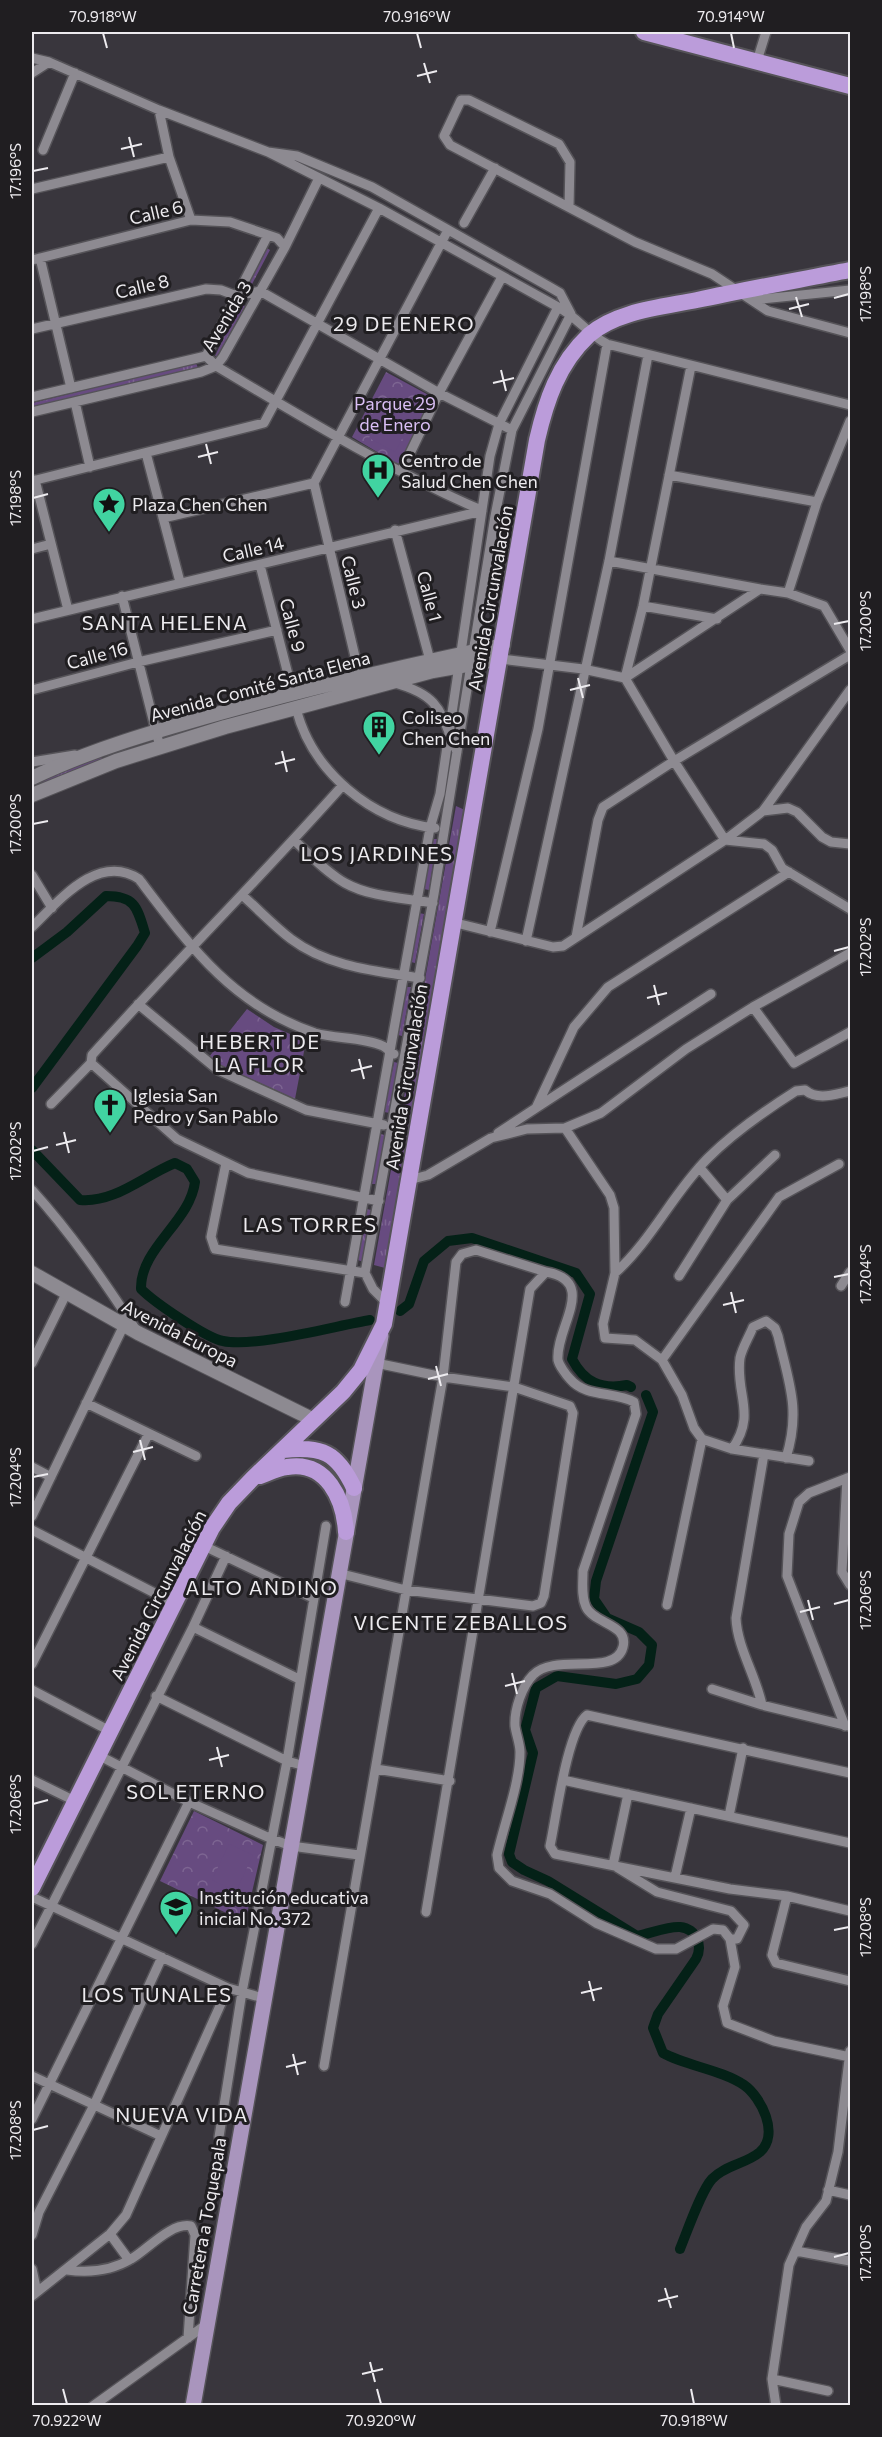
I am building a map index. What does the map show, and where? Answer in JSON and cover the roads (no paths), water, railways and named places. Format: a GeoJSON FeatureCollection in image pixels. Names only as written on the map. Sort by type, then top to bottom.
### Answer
{"type":"FeatureCollection","features":[{"type":"Feature","properties":{"kind":"highway"},"geometry":{"type":"LineString","coordinates":[[644,32],[850,86]]}},
{"type":"Feature","properties":{"kind":"highway","name":"Avenida Circunvalación"},"geometry":{"type":"LineString","coordinates":[[32,1887],[37,1864],[75,1801],[202,1545],[229,1503],[343,1392],[361,1370],[384,1324],[472,803],[502,652],[537,440],[546,403],[555,380],[570,356],[590,335],[606,324],[630,315],[745,296],[850,270]]}},
{"type":"Feature","properties":{"kind":"highway"},"geometry":{"type":"LineString","coordinates":[[283,1450],[306,1448],[321,1450],[335,1458],[346,1470],[354,1488]]}},
{"type":"Feature","properties":{"kind":"highway"},"geometry":{"type":"LineString","coordinates":[[253,1478],[288,1466],[304,1467],[321,1474],[338,1494],[345,1514],[346,1532]]}},
{"type":"Feature","properties":{"kind":"main road","name":"Avenida Circunvalación"},"geometry":{"type":"LineString","coordinates":[[361,1450],[384,1324]]}},
{"type":"Feature","properties":{"kind":"main road","name":"Carretera a Toquepala"},"geometry":{"type":"LineString","coordinates":[[193,2406],[361,1450]]}},
{"type":"Feature","properties":{"kind":"street"},"geometry":{"type":"LineString","coordinates":[[757,61],[766,32]]}},
{"type":"Feature","properties":{"kind":"street"},"geometry":{"type":"LineString","coordinates":[[32,58],[49,62],[159,110],[268,152],[379,208],[571,314]]}},
{"type":"Feature","properties":{"kind":"street"},"geometry":{"type":"LineString","coordinates":[[32,74],[49,62]]}},
{"type":"Feature","properties":{"kind":"street"},"geometry":{"type":"LineString","coordinates":[[43,150],[75,73]]}},
{"type":"Feature","properties":{"kind":"street"},"geometry":{"type":"LineString","coordinates":[[568,207],[570,162],[559,144],[469,100],[461,100],[444,136],[446,141],[495,168],[568,207],[634,242],[712,274],[768,311],[850,333]]}},
{"type":"Feature","properties":{"kind":"street"},"geometry":{"type":"LineString","coordinates":[[159,110],[169,157],[191,220]]}},
{"type":"Feature","properties":{"kind":"street"},"geometry":{"type":"LineString","coordinates":[[268,152],[297,156],[372,187],[560,293],[571,314],[590,335],[607,344],[850,405]]}},
{"type":"Feature","properties":{"kind":"street"},"geometry":{"type":"LineString","coordinates":[[32,189],[169,157]]}},
{"type":"Feature","properties":{"kind":"street"},"geometry":{"type":"LineString","coordinates":[[464,224],[495,168]]}},
{"type":"Feature","properties":{"kind":"street","name":"Avenida 3"},"geometry":{"type":"LineString","coordinates":[[32,412],[201,372],[216,366],[224,357],[285,247],[319,178]]}},
{"type":"Feature","properties":{"kind":"street"},"geometry":{"type":"LineString","coordinates":[[68,610],[33,481],[256,427],[268,418],[379,208]]}},
{"type":"Feature","properties":{"kind":"street","name":"Calle 6"},"geometry":{"type":"LineString","coordinates":[[36,259],[191,220],[230,222],[277,238],[285,247]]}},
{"type":"Feature","properties":{"kind":"street"},"geometry":{"type":"LineString","coordinates":[[163,518],[314,483],[447,230]]}},
{"type":"Feature","properties":{"kind":"street","name":"Avenida 3"},"geometry":{"type":"LineString","coordinates":[[32,397],[206,356],[268,235]]}},
{"type":"Feature","properties":{"kind":"street"},"geometry":{"type":"LineString","coordinates":[[36,259],[56,323],[71,388]]}},
{"type":"Feature","properties":{"kind":"street"},"geometry":{"type":"LineString","coordinates":[[402,471],[439,393],[502,277]]}},
{"type":"Feature","properties":{"kind":"street","name":"Calle 8"},"geometry":{"type":"LineString","coordinates":[[32,329],[206,289],[221,290],[237,296],[260,291]]}},
{"type":"Feature","properties":{"kind":"street"},"geometry":{"type":"LineString","coordinates":[[745,296],[850,290]]}},
{"type":"Feature","properties":{"kind":"street"},"geometry":{"type":"LineString","coordinates":[[260,291],[439,393],[512,430]]}},
{"type":"Feature","properties":{"kind":"street"},"geometry":{"type":"LineString","coordinates":[[345,1302],[394,1041],[430,828],[440,794],[447,729],[490,456],[499,424],[558,307]]}},
{"type":"Feature","properties":{"kind":"street"},"geometry":{"type":"LineString","coordinates":[[388,1304],[373,1289],[365,1273],[390,1126],[433,903],[495,516],[512,430],[571,314]]}},
{"type":"Feature","properties":{"kind":"street"},"geometry":{"type":"LineString","coordinates":[[490,932],[538,729],[607,344]]}},
{"type":"Feature","properties":{"kind":"street"},"geometry":{"type":"LineString","coordinates":[[526,941],[583,669],[609,561],[648,355]]}},
{"type":"Feature","properties":{"kind":"street"},"geometry":{"type":"LineString","coordinates":[[206,356],[216,366],[339,438],[495,516]]}},
{"type":"Feature","properties":{"kind":"street"},"geometry":{"type":"LineString","coordinates":[[691,366],[643,606],[625,678],[674,761],[725,840]]}},
{"type":"Feature","properties":{"kind":"street"},"geometry":{"type":"LineString","coordinates":[[75,402],[90,467]]}},
{"type":"Feature","properties":{"kind":"street"},"geometry":{"type":"LineString","coordinates":[[788,593],[816,502],[850,421]]}},
{"type":"Feature","properties":{"kind":"street"},"geometry":{"type":"LineString","coordinates":[[146,453],[180,582]]}},
{"type":"Feature","properties":{"kind":"street"},"geometry":{"type":"LineString","coordinates":[[669,474],[816,502]]}},
{"type":"Feature","properties":{"kind":"street","name":"Calle 3"},"geometry":{"type":"LineString","coordinates":[[314,483],[362,684]]}},
{"type":"Feature","properties":{"kind":"street","name":"Calle 14"},"geometry":{"type":"LineString","coordinates":[[32,619],[180,582],[260,565],[395,530],[482,511]]}},
{"type":"Feature","properties":{"kind":"street","name":"Calle 1"},"geometry":{"type":"LineString","coordinates":[[395,530],[431,666]]}},
{"type":"Feature","properties":{"kind":"street"},"geometry":{"type":"LineString","coordinates":[[32,549],[51,544]]}},
{"type":"Feature","properties":{"kind":"street"},"geometry":{"type":"LineString","coordinates":[[609,561],[788,593],[824,606],[850,650]]}},
{"type":"Feature","properties":{"kind":"street","name":"Calle 9"},"geometry":{"type":"LineString","coordinates":[[260,565],[293,694]]}},
{"type":"Feature","properties":{"kind":"street"},"geometry":{"type":"LineString","coordinates":[[502,652],[549,667],[583,669],[625,678],[717,620],[760,589]]}},
{"type":"Feature","properties":{"kind":"street"},"geometry":{"type":"LineString","coordinates":[[122,596],[160,747]]}},
{"type":"Feature","properties":{"kind":"street"},"geometry":{"type":"LineString","coordinates":[[643,606],[717,620]]}},
{"type":"Feature","properties":{"kind":"street","name":"Calle 16"},"geometry":{"type":"LineString","coordinates":[[32,690],[138,662],[277,630]]}},
{"type":"Feature","properties":{"kind":"street","name":"Avenida Comité Santa Elena"},"geometry":{"type":"LineString","coordinates":[[32,778],[109,746],[293,694],[362,684],[431,666],[502,652]]}},
{"type":"Feature","properties":{"kind":"street"},"geometry":{"type":"LineString","coordinates":[[576,937],[600,811],[674,761],[850,655]]}},
{"type":"Feature","properties":{"kind":"street"},"geometry":{"type":"LineString","coordinates":[[32,795],[160,747],[296,708],[362,684],[390,681],[431,666]]}},
{"type":"Feature","properties":{"kind":"street"},"geometry":{"type":"LineString","coordinates":[[390,681],[425,693],[436,702],[457,752]]}},
{"type":"Feature","properties":{"kind":"street"},"geometry":{"type":"LineString","coordinates":[[452,922],[553,947],[562,946],[725,840],[763,811],[850,690]]}},
{"type":"Feature","properties":{"kind":"street"},"geometry":{"type":"LineString","coordinates":[[296,708],[314,748],[343,785],[362,803],[383,815],[430,828],[444,829]]}},
{"type":"Feature","properties":{"kind":"street"},"geometry":{"type":"LineString","coordinates":[[109,746],[116,762]]}},
{"type":"Feature","properties":{"kind":"street"},"geometry":{"type":"LineString","coordinates":[[32,762],[89,753]]}},
{"type":"Feature","properties":{"kind":"street"},"geometry":{"type":"LineString","coordinates":[[51,1104],[91,1063],[92,1055],[138,1004],[193,949],[343,785]]}},
{"type":"Feature","properties":{"kind":"street"},"geometry":{"type":"LineString","coordinates":[[763,811],[788,808],[797,812],[822,837],[831,842],[850,844]]}},
{"type":"Feature","properties":{"kind":"street"},"geometry":{"type":"LineString","coordinates":[[294,840],[330,873],[346,884],[363,891],[433,903]]}},
{"type":"Feature","properties":{"kind":"street"},"geometry":{"type":"LineString","coordinates":[[725,840],[764,844],[772,850],[782,868],[850,909]]}},
{"type":"Feature","properties":{"kind":"street"},"geometry":{"type":"LineString","coordinates":[[32,927],[74,886],[99,874],[115,870],[129,873],[139,879],[193,949],[248,1001],[279,1018],[317,1033],[382,1046],[391,1053],[405,1056]]}},
{"type":"Feature","properties":{"kind":"street"},"geometry":{"type":"LineString","coordinates":[[536,1108],[574,1027],[608,987],[789,872]]}},
{"type":"Feature","properties":{"kind":"street"},"geometry":{"type":"LineString","coordinates":[[32,875],[52,908]]}},
{"type":"Feature","properties":{"kind":"street"},"geometry":{"type":"LineString","coordinates":[[242,895],[293,940],[322,956],[347,966],[420,978]]}},
{"type":"Feature","properties":{"kind":"street"},"geometry":{"type":"LineString","coordinates":[[491,1138],[527,1129],[564,1128],[601,1113],[686,1049],[753,1007],[850,954]]}},
{"type":"Feature","properties":{"kind":"street"},"geometry":{"type":"LineString","coordinates":[[409,1180],[428,1175],[491,1138],[711,994]]}},
{"type":"Feature","properties":{"kind":"street"},"geometry":{"type":"LineString","coordinates":[[138,1004],[218,1070],[306,1110],[390,1126]]}},
{"type":"Feature","properties":{"kind":"street"},"geometry":{"type":"LineString","coordinates":[[753,1007],[794,1063],[806,1059],[850,1032]]}},
{"type":"Feature","properties":{"kind":"street"},"geometry":{"type":"LineString","coordinates":[[382,1046],[394,1041],[407,1044]]}},
{"type":"Feature","properties":{"kind":"street"},"geometry":{"type":"LineString","coordinates":[[91,1063],[177,1139],[226,1163],[248,1173],[379,1201]]}},
{"type":"Feature","properties":{"kind":"street"},"geometry":{"type":"LineString","coordinates":[[615,1273],[633,1257],[708,1158],[749,1124],[796,1091],[805,1090],[811,1095],[821,1097],[850,1091]]}},
{"type":"Feature","properties":{"kind":"street"},"geometry":{"type":"LineString","coordinates":[[564,1128],[610,1195],[614,1208],[615,1273],[603,1324],[604,1338],[635,1340],[662,1360],[682,1395],[694,1428],[702,1439],[732,1449],[809,1461]]}},
{"type":"Feature","properties":{"kind":"street"},"geometry":{"type":"LineString","coordinates":[[679,1276],[727,1200],[775,1155]]}},
{"type":"Feature","properties":{"kind":"street"},"geometry":{"type":"LineString","coordinates":[[226,1163],[211,1238],[215,1249],[365,1273]]}},
{"type":"Feature","properties":{"kind":"street"},"geometry":{"type":"LineString","coordinates":[[662,1360],[779,1197],[839,1164]]}},
{"type":"Feature","properties":{"kind":"street"},"geometry":{"type":"LineString","coordinates":[[700,1168],[727,1200]]}},
{"type":"Feature","properties":{"kind":"street"},"geometry":{"type":"LineString","coordinates":[[32,1190],[53,1213],[94,1268],[138,1333]]}},
{"type":"Feature","properties":{"kind":"street"},"geometry":{"type":"LineString","coordinates":[[324,2066],[443,1377],[458,1257],[468,1250],[476,1250],[559,1275],[569,1282],[573,1296],[572,1307],[561,1335],[558,1361],[570,1380],[582,1389],[622,1396],[634,1402],[636,1414],[583,1571],[583,1592],[587,1608],[598,1620],[618,1629],[623,1636],[623,1648],[616,1658],[602,1664],[551,1664],[531,1677],[518,1704],[515,1724],[520,1752],[497,1855],[500,1868],[512,1881],[550,1894],[624,1937],[656,1949],[676,1949],[718,1928],[727,1932],[735,1967],[723,2006],[727,2023],[774,2040],[850,2055],[846,2128],[826,2201],[806,2227],[789,2265],[772,2379],[776,2406]]}},
{"type":"Feature","properties":{"kind":"street"},"geometry":{"type":"LineString","coordinates":[[426,1912],[450,1781],[477,1600],[530,1289],[546,1272]]}},
{"type":"Feature","properties":{"kind":"street"},"geometry":{"type":"LineString","coordinates":[[841,1286],[850,1272]]}},
{"type":"Feature","properties":{"kind":"street","name":"Avenida Europa"},"geometry":{"type":"LineString","coordinates":[[32,1273],[138,1333],[314,1420]]}},
{"type":"Feature","properties":{"kind":"street"},"geometry":{"type":"LineString","coordinates":[[32,1363],[66,1294]]}},
{"type":"Feature","properties":{"kind":"street"},"geometry":{"type":"LineString","coordinates":[[732,1449],[741,1436],[746,1420],[740,1374],[741,1356],[753,1327],[766,1321],[775,1328],[778,1336],[792,1395],[794,1432],[786,1458]]}},
{"type":"Feature","properties":{"kind":"street"},"geometry":{"type":"LineString","coordinates":[[32,1516],[124,1325]]}},
{"type":"Feature","properties":{"kind":"street"},"geometry":{"type":"LineString","coordinates":[[338,1573],[406,1590],[477,1600],[533,1606],[541,1603],[544,1596],[573,1413],[567,1404],[514,1388],[376,1364]]}},
{"type":"Feature","properties":{"kind":"street"},"geometry":{"type":"LineString","coordinates":[[87,1403],[148,1435],[196,1456]]}},
{"type":"Feature","properties":{"kind":"street"},"geometry":{"type":"LineString","coordinates":[[32,1664],[148,1435]]}},
{"type":"Feature","properties":{"kind":"street"},"geometry":{"type":"LineString","coordinates":[[667,1605],[702,1439]]}},
{"type":"Feature","properties":{"kind":"street"},"geometry":{"type":"LineString","coordinates":[[762,1705],[758,1685],[737,1631],[736,1617],[764,1454]]}},
{"type":"Feature","properties":{"kind":"street"},"geometry":{"type":"LineString","coordinates":[[32,1467],[51,1477]]}},
{"type":"Feature","properties":{"kind":"street"},"geometry":{"type":"LineString","coordinates":[[848,1726],[787,1576],[789,1534],[799,1502],[809,1493],[849,1478],[842,1572],[850,1584]]}},
{"type":"Feature","properties":{"kind":"street"},"geometry":{"type":"LineString","coordinates":[[219,2137],[242,1992],[287,1761],[326,1526]]}},
{"type":"Feature","properties":{"kind":"street"},"geometry":{"type":"LineString","coordinates":[[32,1530],[174,1603]]}},
{"type":"Feature","properties":{"kind":"street"},"geometry":{"type":"LineString","coordinates":[[202,1545],[313,1598]]}},
{"type":"Feature","properties":{"kind":"street"},"geometry":{"type":"LineString","coordinates":[[32,1944],[193,1627],[226,1556]]}},
{"type":"Feature","properties":{"kind":"street"},"geometry":{"type":"LineString","coordinates":[[193,1627],[299,1679]]}},
{"type":"Feature","properties":{"kind":"street"},"geometry":{"type":"LineString","coordinates":[[712,1689],[762,1705],[848,1726]]}},
{"type":"Feature","properties":{"kind":"street"},"geometry":{"type":"LineString","coordinates":[[32,1690],[110,1731]]}},
{"type":"Feature","properties":{"kind":"street"},"geometry":{"type":"LineString","coordinates":[[156,1696],[287,1761],[305,1766]]}},
{"type":"Feature","properties":{"kind":"street"},"geometry":{"type":"LineString","coordinates":[[850,1773],[587,1715],[579,1723],[568,1755],[550,1846],[551,1851],[612,1865],[730,1889],[787,1896],[850,1911]]}},
{"type":"Feature","properties":{"kind":"street"},"geometry":{"type":"LineString","coordinates":[[729,1816],[743,1749]]}},
{"type":"Feature","properties":{"kind":"street"},"geometry":{"type":"LineString","coordinates":[[98,1755],[189,1802],[272,1839],[291,1846],[359,1855]]}},
{"type":"Feature","properties":{"kind":"street"},"geometry":{"type":"LineString","coordinates":[[376,1769],[450,1781]]}},
{"type":"Feature","properties":{"kind":"street"},"geometry":{"type":"LineString","coordinates":[[32,1780],[75,1801]]}},
{"type":"Feature","properties":{"kind":"street"},"geometry":{"type":"LineString","coordinates":[[563,1780],[850,1843]]}},
{"type":"Feature","properties":{"kind":"street"},"geometry":{"type":"LineString","coordinates":[[612,1865],[628,1794]]}},
{"type":"Feature","properties":{"kind":"street"},"geometry":{"type":"LineString","coordinates":[[32,2119],[189,1802]]}},
{"type":"Feature","properties":{"kind":"street"},"geometry":{"type":"LineString","coordinates":[[675,1877],[692,1808]]}},
{"type":"Feature","properties":{"kind":"street"},"geometry":{"type":"LineString","coordinates":[[612,1865],[657,1892],[731,1911],[744,1925],[737,1939],[730,1939]]}},
{"type":"Feature","properties":{"kind":"street"},"geometry":{"type":"LineString","coordinates":[[787,1896],[772,1955],[776,1963],[850,1981]]}},
{"type":"Feature","properties":{"kind":"street"},"geometry":{"type":"LineString","coordinates":[[32,1897],[228,1988],[263,1998]]}},
{"type":"Feature","properties":{"kind":"street"},"geometry":{"type":"LineString","coordinates":[[32,2235],[35,2211],[94,2105],[162,1957]]}},
{"type":"Feature","properties":{"kind":"street"},"geometry":{"type":"LineString","coordinates":[[34,2294],[110,2234],[126,2215],[228,1988]]}},
{"type":"Feature","properties":{"kind":"street"},"geometry":{"type":"LineString","coordinates":[[32,2076],[161,2136]]}},
{"type":"Feature","properties":{"kind":"street"},"geometry":{"type":"LineString","coordinates":[[828,2190],[850,2194]]}},
{"type":"Feature","properties":{"kind":"street"},"geometry":{"type":"LineString","coordinates":[[67,2270],[99,2270],[129,2260],[177,2227],[191,2226],[195,2235],[188,2338]]}},
{"type":"Feature","properties":{"kind":"street"},"geometry":{"type":"LineString","coordinates":[[110,2234],[129,2260]]}},
{"type":"Feature","properties":{"kind":"street"},"geometry":{"type":"LineString","coordinates":[[796,2250],[850,2261]]}},
{"type":"Feature","properties":{"kind":"street"},"geometry":{"type":"LineString","coordinates":[[32,2269],[34,2294]]}},
{"type":"Feature","properties":{"kind":"street"},"geometry":{"type":"LineString","coordinates":[[93,2406],[207,2324]]}},
{"type":"Feature","properties":{"kind":"street"},"geometry":{"type":"LineString","coordinates":[[772,2379],[828,2391]]}},
{"type":"Feature","properties":{"kind":"waterway"},"geometry":{"type":"LineString","coordinates":[[32,958],[67,932],[106,896],[129,901],[140,916],[145,933],[137,946],[32,1088]]}},
{"type":"Feature","properties":{"kind":"waterway"},"geometry":{"type":"LineString","coordinates":[[32,1150],[80,1200],[93,1200],[117,1193],[175,1163],[187,1169],[195,1182],[191,1196],[184,1210],[148,1261],[141,1289],[193,1327],[223,1341],[254,1342],[370,1320]]}},
{"type":"Feature","properties":{"kind":"waterway"},"geometry":{"type":"LineString","coordinates":[[400,1311],[409,1304],[424,1261],[448,1241],[472,1238],[576,1273],[590,1294],[572,1359],[582,1373],[594,1382],[601,1385],[631,1387]]}},
{"type":"Feature","properties":{"kind":"waterway"},"geometry":{"type":"LineString","coordinates":[[646,1395],[653,1412],[596,1581],[594,1599],[607,1618],[639,1632],[652,1645],[649,1665],[637,1679],[616,1684],[557,1676],[536,1688],[525,1730],[533,1753],[509,1854],[512,1862],[524,1870],[548,1881],[637,1936],[680,1927],[691,1931],[697,1939],[699,1949],[696,1959],[658,2014],[653,2028],[663,2053],[744,2085],[762,2107],[766,2116],[768,2136],[760,2152],[717,2174],[712,2179],[699,2202],[680,2249]]}},
{"type":"Feature","properties":{"kind":"place","name":"Centro de Salud Chen Chen"},"geometry":{"type":"Point","coordinates":[378,499]}},
{"type":"Feature","properties":{"kind":"place","name":"Plaza Chen Chen"},"geometry":{"type":"Point","coordinates":[109,533]}},
{"type":"Feature","properties":{"kind":"place","name":"Coliseo Chen Chen"},"geometry":{"type":"Point","coordinates":[379,756]}},
{"type":"Feature","properties":{"kind":"place","name":"Iglesia San Pedro y San Pablo"},"geometry":{"type":"Point","coordinates":[110,1134]}},
{"type":"Feature","properties":{"kind":"place","name":"Institución educativa inicial No. 372"},"geometry":{"type":"Point","coordinates":[176,1936]}},
{"type":"Feature","properties":{"kind":"district","name":"29 DE ENERO"},"geometry":{"type":"Point","coordinates":[404,323]}},
{"type":"Feature","properties":{"kind":"district","name":"SANTA HELENA"},"geometry":{"type":"Point","coordinates":[165,622]}},
{"type":"Feature","properties":{"kind":"district","name":"LOS JARDINES"},"geometry":{"type":"Point","coordinates":[377,853]}},
{"type":"Feature","properties":{"kind":"district","name":"HEBERT DE LA FLOR"},"geometry":{"type":"Point","coordinates":[260,1052]}},
{"type":"Feature","properties":{"kind":"district","name":"LAS TORRES"},"geometry":{"type":"Point","coordinates":[310,1224]}},
{"type":"Feature","properties":{"kind":"district","name":"ALTO ANDINO"},"geometry":{"type":"Point","coordinates":[262,1587]}},
{"type":"Feature","properties":{"kind":"district","name":"VICENTE ZEBALLOS"},"geometry":{"type":"Point","coordinates":[461,1622]}},
{"type":"Feature","properties":{"kind":"district","name":"SOL ETERNO"},"geometry":{"type":"Point","coordinates":[196,1791]}},
{"type":"Feature","properties":{"kind":"district","name":"LOS TUNALES"},"geometry":{"type":"Point","coordinates":[157,1994]}},
{"type":"Feature","properties":{"kind":"district","name":"NUEVA VIDA"},"geometry":{"type":"Point","coordinates":[182,2114]}},
{"type":"Feature","properties":{"kind":"park label","name":"Parque 29 de Enero"},"geometry":{"type":"Point","coordinates":[395,413]}}]}
